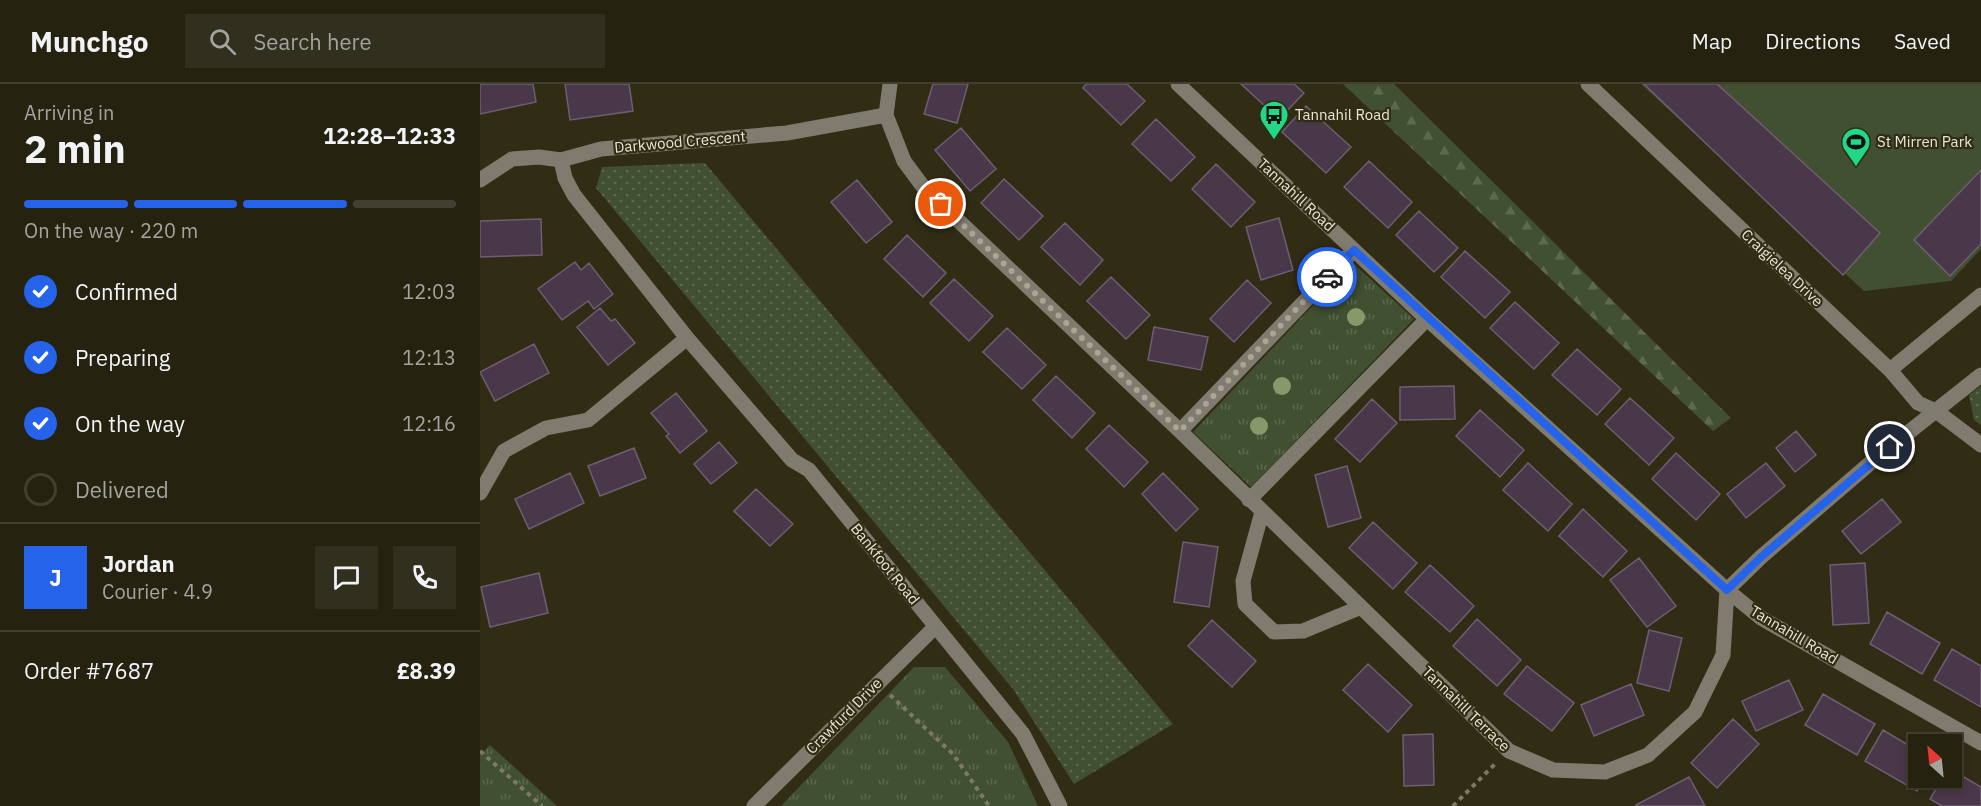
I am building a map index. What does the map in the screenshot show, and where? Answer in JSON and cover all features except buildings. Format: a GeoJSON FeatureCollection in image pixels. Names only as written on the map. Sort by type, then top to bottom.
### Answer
{"type":"FeatureCollection","features":[{"type":"Feature","properties":{"kind":"street","name":"Tannahill Terrace"},"geometry":{"type":"LineString","coordinates":[[890,84],[886,115],[904,161],[924,188],[1180,431],[1509,751],[1553,770],[1605,772],[1648,755],[1695,712],[1723,655],[1727,590]]}},
{"type":"Feature","properties":{"kind":"street","name":"Tannahill Road"},"geometry":{"type":"LineString","coordinates":[[1178,84],[1427,319],[1727,590],[1761,618],[1981,743]]}},
{"type":"Feature","properties":{"kind":"street","name":"Craigielea Drive"},"geometry":{"type":"LineString","coordinates":[[1588,84],[1890,370],[1918,403],[1936,411],[1981,445]]}},
{"type":"Feature","properties":{"kind":"street","name":"Darkwood Crescent"},"geometry":{"type":"LineString","coordinates":[[480,180],[512,159],[539,157],[561,160],[602,149],[787,133],[886,115]]}},
{"type":"Feature","properties":{"kind":"street","name":"Bankfoot Road"},"geometry":{"type":"LineString","coordinates":[[561,160],[565,177],[574,195],[687,338],[792,460],[809,470],[1023,734],[1060,806]]}},
{"type":"Feature","properties":{"kind":"street"},"geometry":{"type":"LineString","coordinates":[[1180,431],[1354,250]]}},
{"type":"Feature","properties":{"kind":"street"},"geometry":{"type":"LineString","coordinates":[[1890,370],[1981,294]]}},
{"type":"Feature","properties":{"kind":"street"},"geometry":{"type":"LineString","coordinates":[[1249,500],[1427,319]]}},
{"type":"Feature","properties":{"kind":"street"},"geometry":{"type":"LineString","coordinates":[[480,493],[504,451],[546,428],[588,420],[687,338]]}},
{"type":"Feature","properties":{"kind":"street"},"geometry":{"type":"LineString","coordinates":[[1727,590],[1761,557],[1875,459],[1981,375]]}},
{"type":"Feature","properties":{"kind":"street"},"geometry":{"type":"LineString","coordinates":[[1262,512],[1243,581],[1245,604],[1252,611],[1274,632],[1304,631],[1361,607]]}},
{"type":"Feature","properties":{"kind":"street","name":"Crawfurd Drive"},"geometry":{"type":"LineString","coordinates":[[755,806],[935,627]]}},
{"type":"Feature","properties":{"kind":"path"},"geometry":{"type":"LineString","coordinates":[[877,684],[953,754],[989,806]]}},
{"type":"Feature","properties":{"kind":"path"},"geometry":{"type":"LineString","coordinates":[[480,751],[542,806]]}},
{"type":"Feature","properties":{"kind":"path"},"geometry":{"type":"LineString","coordinates":[[1453,806],[1509,751]]}},
{"type":"Feature","properties":{"kind":"green space"},"geometry":{"type":"Polygon","coordinates":[[[1343,84],[1394,84],[1731,418],[1713,431],[1343,84]]]}},
{"type":"Feature","properties":{"kind":"green space","name":"St Mirren Park"},"geometry":{"type":"Polygon","coordinates":[[[1641,84],[1981,84],[1981,249],[1951,281],[1864,291],[1641,84]]]}},
{"type":"Feature","properties":{"kind":"green space"},"geometry":{"type":"Polygon","coordinates":[[[705,163],[1173,724],[1074,784],[1013,689],[596,188],[602,167],[705,163]]]}},
{"type":"Feature","properties":{"kind":"green space"},"geometry":{"type":"Polygon","coordinates":[[[1353,263],[1414,319],[1251,487],[1193,432],[1353,263]]]}},
{"type":"Feature","properties":{"kind":"green space"},"geometry":{"type":"Polygon","coordinates":[[[1981,386],[1981,425],[1974,420],[1969,395],[1981,386]]]}},
{"type":"Feature","properties":{"kind":"green space"},"geometry":{"type":"Polygon","coordinates":[[[914,667],[945,667],[1008,742],[1038,806],[781,806],[914,667]]]}},
{"type":"Feature","properties":{"kind":"green space"},"geometry":{"type":"Polygon","coordinates":[[[490,745],[557,806],[480,806],[480,755],[490,745]]]}},
{"type":"Feature","properties":{"kind":"way so far"},"geometry":{"type":"LineString","coordinates":[[941,204],[1180,431],[1327,277]]}},
{"type":"Feature","properties":{"kind":"place","name":"Tannahil Road"},"geometry":{"type":"Point","coordinates":[1274,140]}},
{"type":"Feature","properties":{"kind":"place","name":"St Mirren Park"},"geometry":{"type":"Point","coordinates":[1856,168]}},
{"type":"Feature","properties":{"kind":"route"},"geometry":{"type":"LineString","coordinates":[[1327,277],[1354,250],[1427,319],[1727,590],[1761,557],[1890,447]]}}]}
